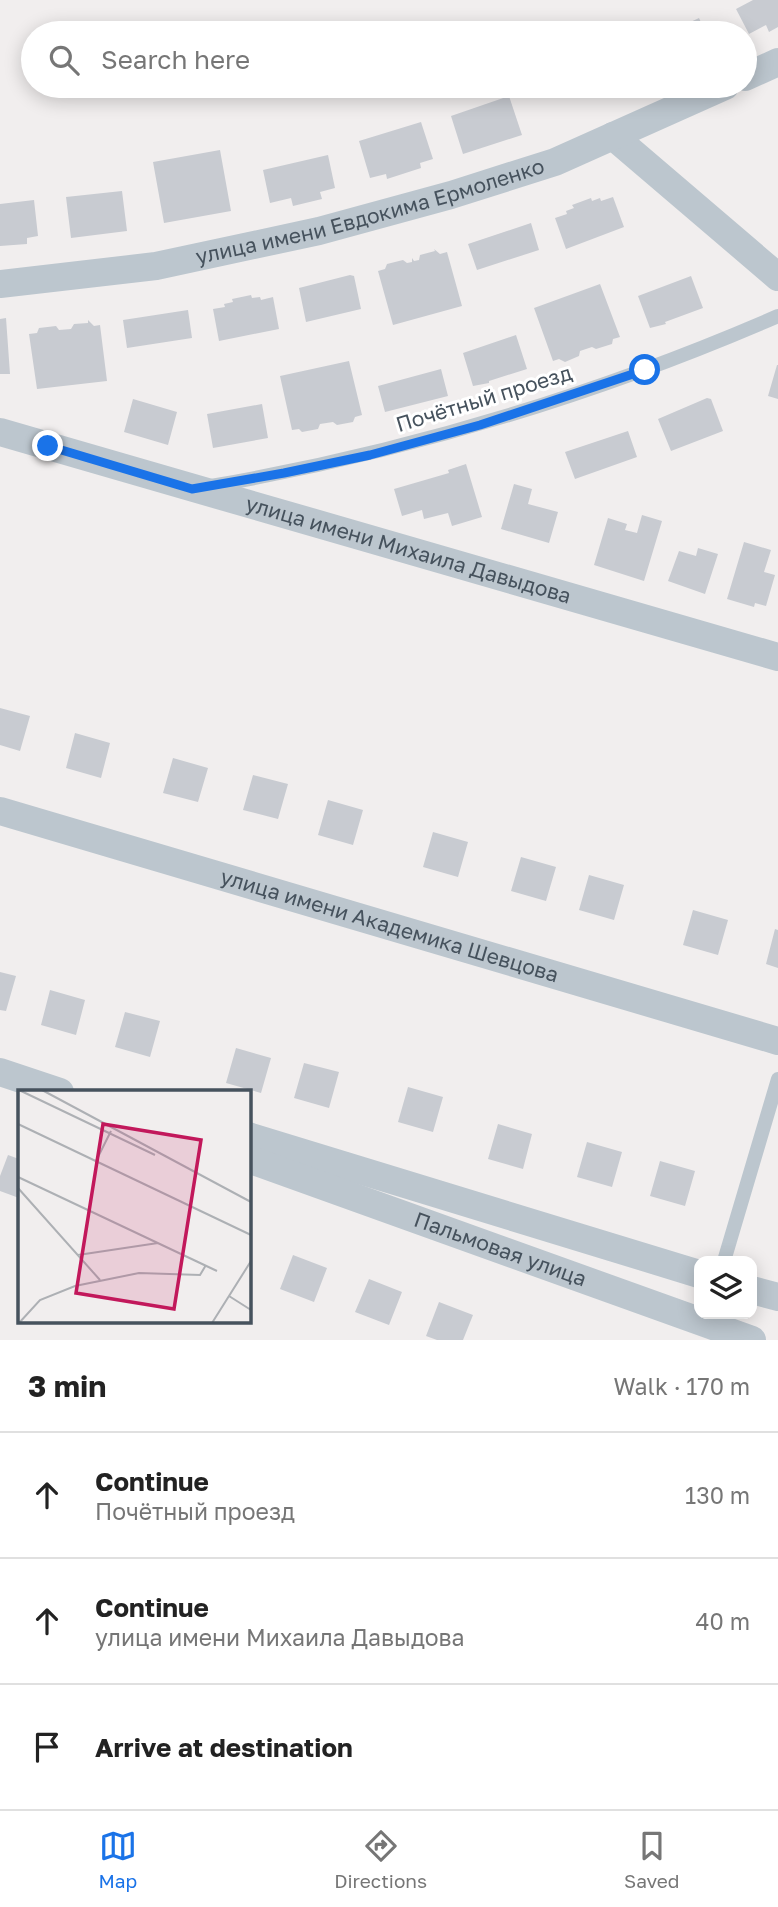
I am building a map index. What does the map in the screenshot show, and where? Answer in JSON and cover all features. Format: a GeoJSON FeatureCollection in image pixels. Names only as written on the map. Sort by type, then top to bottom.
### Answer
{"type":"FeatureCollection","features":[{"type":"Feature","properties":{"kind":"street"},"geometry":{"type":"LineString","coordinates":[[757,72],[778,62]]}},
{"type":"Feature","properties":{"kind":"street","name":"улица имени Евдокима Ермоленко"},"geometry":{"type":"LineString","coordinates":[[0,284],[156,266],[319,231],[451,195],[555,162],[698,98]]}},
{"type":"Feature","properties":{"kind":"street"},"geometry":{"type":"LineString","coordinates":[[613,136],[778,277]]}},
{"type":"Feature","properties":{"kind":"street","name":"улица имени Михаила Давыдова"},"geometry":{"type":"LineString","coordinates":[[0,432],[778,657]]}},
{"type":"Feature","properties":{"kind":"street","name":"улица имени Академика Шевцова"},"geometry":{"type":"LineString","coordinates":[[0,811],[778,1041]]}},
{"type":"Feature","properties":{"kind":"street"},"geometry":{"type":"LineString","coordinates":[[0,1072],[57,1090]]}},
{"type":"Feature","properties":{"kind":"street","name":"Пальмовая улица"},"geometry":{"type":"LineString","coordinates":[[250,1137],[694,1272]]}},
{"type":"Feature","properties":{"kind":"street","name":"Пальмовая улица"},"geometry":{"type":"LineString","coordinates":[[250,1160],[694,1315]]}},
{"type":"Feature","properties":{"kind":"street"},"geometry":{"type":"LineString","coordinates":[[757,1291],[778,1297]]}},
{"type":"Feature","properties":{"kind":"street","name":"Пальмовая улица"},"geometry":{"type":"LineString","coordinates":[[705,1319],[751,1340]]}},
{"type":"Feature","properties":{"kind":"lane","name":"Почётный проезд"},"geometry":{"type":"LineString","coordinates":[[192,489],[370,455],[480,425],[645,370],[778,316]]}},
{"type":"Feature","properties":{"kind":"lane"},"geometry":{"type":"LineString","coordinates":[[725,1256],[778,1079]]}},
{"type":"Feature","properties":{"kind":"building"},"geometry":{"type":"Polygon","coordinates":[[[753,0],[778,0],[778,27],[769,32],[766,25],[757,30],[757,21],[742,21],[736,9],[753,0]]]}},
{"type":"Feature","properties":{"kind":"building"},"geometry":{"type":"Polygon","coordinates":[[[510,98],[522,135],[463,154],[451,116],[510,98]]]}},
{"type":"Feature","properties":{"kind":"building"},"geometry":{"type":"Polygon","coordinates":[[[421,122],[433,159],[420,163],[421,168],[387,179],[386,174],[370,178],[359,141],[421,122]]]}},
{"type":"Feature","properties":{"kind":"building"},"geometry":{"type":"Polygon","coordinates":[[[220,150],[231,211],[164,223],[153,162],[220,150]]]}},
{"type":"Feature","properties":{"kind":"building"},"geometry":{"type":"Polygon","coordinates":[[[328,155],[335,188],[320,192],[322,199],[293,206],[291,198],[270,203],[263,170],[328,155]]]}},
{"type":"Feature","properties":{"kind":"building"},"geometry":{"type":"Polygon","coordinates":[[[122,191],[127,231],[71,238],[66,197],[122,191]]]}},
{"type":"Feature","properties":{"kind":"building"},"geometry":{"type":"Polygon","coordinates":[[[613,197],[624,227],[566,249],[555,218],[567,214],[566,211],[574,208],[572,205],[591,198],[592,201],[600,198],[601,201],[613,197]]]}},
{"type":"Feature","properties":{"kind":"building"},"geometry":{"type":"Polygon","coordinates":[[[34,200],[38,236],[27,238],[27,244],[0,246],[0,204],[34,200]]]}},
{"type":"Feature","properties":{"kind":"building"},"geometry":{"type":"Polygon","coordinates":[[[531,223],[539,250],[477,270],[468,244],[531,223]]]}},
{"type":"Feature","properties":{"kind":"building"},"geometry":{"type":"Polygon","coordinates":[[[434,249],[440,254],[447,252],[462,306],[393,325],[378,271],[385,269],[387,264],[403,260],[412,262],[412,258],[414,261],[419,260],[420,255],[435,251],[434,249]]]}},
{"type":"Feature","properties":{"kind":"building"},"geometry":{"type":"Polygon","coordinates":[[[354,276],[361,309],[306,322],[299,288],[354,276]]]}},
{"type":"Feature","properties":{"kind":"building"},"geometry":{"type":"Polygon","coordinates":[[[691,276],[703,308],[650,328],[638,296],[691,276]]]}},
{"type":"Feature","properties":{"kind":"building"},"geometry":{"type":"Polygon","coordinates":[[[600,284],[620,337],[613,339],[612,344],[580,351],[579,356],[565,362],[559,359],[553,361],[534,308],[600,284]]]}},
{"type":"Feature","properties":{"kind":"building"},"geometry":{"type":"Polygon","coordinates":[[[251,295],[252,298],[260,297],[261,300],[273,297],[279,329],[219,341],[213,309],[225,307],[224,304],[233,302],[232,299],[251,295]]]}},
{"type":"Feature","properties":{"kind":"building"},"geometry":{"type":"Polygon","coordinates":[[[188,310],[192,338],[127,348],[123,320],[188,310]]]}},
{"type":"Feature","properties":{"kind":"building"},"geometry":{"type":"Polygon","coordinates":[[[6,318],[10,374],[0,374],[0,319],[6,318]]]}},
{"type":"Feature","properties":{"kind":"building"},"geometry":{"type":"Polygon","coordinates":[[[88,320],[94,326],[100,325],[107,381],[37,389],[29,334],[37,333],[39,328],[56,326],[59,330],[71,329],[74,324],[88,323],[88,320]]]}},
{"type":"Feature","properties":{"kind":"building"},"geometry":{"type":"Polygon","coordinates":[[[516,335],[527,369],[473,386],[463,353],[516,335]]]}},
{"type":"Feature","properties":{"kind":"building"},"geometry":{"type":"Polygon","coordinates":[[[349,361],[362,415],[355,417],[353,422],[320,424],[318,429],[302,432],[299,429],[292,430],[280,376],[349,361]]]}},
{"type":"Feature","properties":{"kind":"building"},"geometry":{"type":"Polygon","coordinates":[[[778,365],[778,399],[768,396],[778,365]]]}},
{"type":"Feature","properties":{"kind":"building"},"geometry":{"type":"Polygon","coordinates":[[[441,369],[448,396],[385,412],[378,386],[441,369]]]}},
{"type":"Feature","properties":{"kind":"building"},"geometry":{"type":"Polygon","coordinates":[[[707,398],[711,399],[723,431],[671,451],[658,419],[707,398]]]}},
{"type":"Feature","properties":{"kind":"building"},"geometry":{"type":"Polygon","coordinates":[[[133,399],[177,412],[168,445],[124,432],[133,399]]]}},
{"type":"Feature","properties":{"kind":"building"},"geometry":{"type":"Polygon","coordinates":[[[262,404],[268,438],[213,448],[207,414],[262,404]]]}},
{"type":"Feature","properties":{"kind":"building"},"geometry":{"type":"Polygon","coordinates":[[[628,431],[637,457],[575,479],[565,452],[628,431]]]}},
{"type":"Feature","properties":{"kind":"building"},"geometry":{"type":"Polygon","coordinates":[[[466,464],[482,517],[452,526],[448,513],[424,519],[422,510],[402,516],[394,489],[449,473],[448,470],[466,464]]]}},
{"type":"Feature","properties":{"kind":"building"},"geometry":{"type":"Polygon","coordinates":[[[514,484],[532,489],[528,504],[558,512],[549,543],[501,529],[514,484]]]}},
{"type":"Feature","properties":{"kind":"building"},"geometry":{"type":"Polygon","coordinates":[[[642,515],[662,521],[644,581],[594,565],[608,518],[627,524],[625,530],[637,533],[642,515]]]}},
{"type":"Feature","properties":{"kind":"building"},"geometry":{"type":"Polygon","coordinates":[[[744,542],[771,550],[764,572],[775,575],[766,606],[755,603],[754,607],[727,599],[744,542]]]}},
{"type":"Feature","properties":{"kind":"building"},"geometry":{"type":"Polygon","coordinates":[[[698,548],[718,554],[705,594],[668,581],[679,551],[696,556],[698,548]]]}},
{"type":"Feature","properties":{"kind":"building"},"geometry":{"type":"Polygon","coordinates":[[[0,708],[30,716],[20,751],[0,745],[0,708]]]}},
{"type":"Feature","properties":{"kind":"building"},"geometry":{"type":"Polygon","coordinates":[[[75,733],[110,743],[101,778],[66,768],[75,733]]]}},
{"type":"Feature","properties":{"kind":"building"},"geometry":{"type":"Polygon","coordinates":[[[173,758],[208,768],[198,802],[163,793],[173,758]]]}},
{"type":"Feature","properties":{"kind":"building"},"geometry":{"type":"Polygon","coordinates":[[[253,775],[288,784],[278,819],[243,810],[253,775]]]}},
{"type":"Feature","properties":{"kind":"building"},"geometry":{"type":"Polygon","coordinates":[[[328,800],[363,810],[353,845],[318,835],[328,800]]]}},
{"type":"Feature","properties":{"kind":"building"},"geometry":{"type":"Polygon","coordinates":[[[433,832],[468,842],[458,877],[423,867],[433,832]]]}},
{"type":"Feature","properties":{"kind":"building"},"geometry":{"type":"Polygon","coordinates":[[[521,857],[556,867],[546,901],[511,891],[521,857]]]}},
{"type":"Feature","properties":{"kind":"building"},"geometry":{"type":"Polygon","coordinates":[[[589,875],[624,885],[614,920],[579,910],[589,875]]]}},
{"type":"Feature","properties":{"kind":"building"},"geometry":{"type":"Polygon","coordinates":[[[693,910],[728,920],[718,955],[683,945],[693,910]]]}},
{"type":"Feature","properties":{"kind":"building"},"geometry":{"type":"Polygon","coordinates":[[[775,929],[778,930],[778,968],[766,964],[775,929]]]}},
{"type":"Feature","properties":{"kind":"building"},"geometry":{"type":"Polygon","coordinates":[[[0,972],[16,976],[6,1011],[0,1010],[0,972]]]}},
{"type":"Feature","properties":{"kind":"building"},"geometry":{"type":"Polygon","coordinates":[[[50,990],[85,1000],[76,1035],[41,1025],[50,990]]]}},
{"type":"Feature","properties":{"kind":"building"},"geometry":{"type":"Polygon","coordinates":[[[125,1012],[160,1021],[150,1057],[115,1047],[125,1012]]]}},
{"type":"Feature","properties":{"kind":"building"},"geometry":{"type":"Polygon","coordinates":[[[236,1048],[271,1058],[261,1093],[226,1083],[236,1048]]]}},
{"type":"Feature","properties":{"kind":"building"},"geometry":{"type":"Polygon","coordinates":[[[304,1063],[339,1072],[329,1108],[294,1098],[304,1063]]]}},
{"type":"Feature","properties":{"kind":"building"},"geometry":{"type":"Polygon","coordinates":[[[408,1087],[443,1097],[433,1132],[398,1122],[408,1087]]]}},
{"type":"Feature","properties":{"kind":"building"},"geometry":{"type":"Polygon","coordinates":[[[498,1124],[532,1134],[523,1169],[488,1159],[498,1124]]]}},
{"type":"Feature","properties":{"kind":"building"},"geometry":{"type":"Polygon","coordinates":[[[587,1142],[622,1152],[612,1187],[577,1177],[587,1142]]]}},
{"type":"Feature","properties":{"kind":"building"},"geometry":{"type":"Polygon","coordinates":[[[8,1155],[18,1159],[18,1198],[0,1191],[0,1176],[8,1155]]]}},
{"type":"Feature","properties":{"kind":"building"},"geometry":{"type":"Polygon","coordinates":[[[660,1161],[695,1171],[685,1206],[650,1196],[660,1161]]]}},
{"type":"Feature","properties":{"kind":"building"},"geometry":{"type":"Polygon","coordinates":[[[293,1255],[327,1268],[314,1302],[280,1289],[293,1255]]]}},
{"type":"Feature","properties":{"kind":"building"},"geometry":{"type":"Polygon","coordinates":[[[369,1279],[402,1292],[389,1325],[355,1312],[369,1279]]]}},
{"type":"Feature","properties":{"kind":"building"},"geometry":{"type":"Polygon","coordinates":[[[439,1302],[473,1315],[463,1340],[437,1340],[426,1336],[439,1302]]]}},
{"type":"Feature","properties":{"kind":"route"},"geometry":{"type":"LineString","coordinates":[[48,446],[192,489],[370,455],[480,425],[645,370]]}}]}
